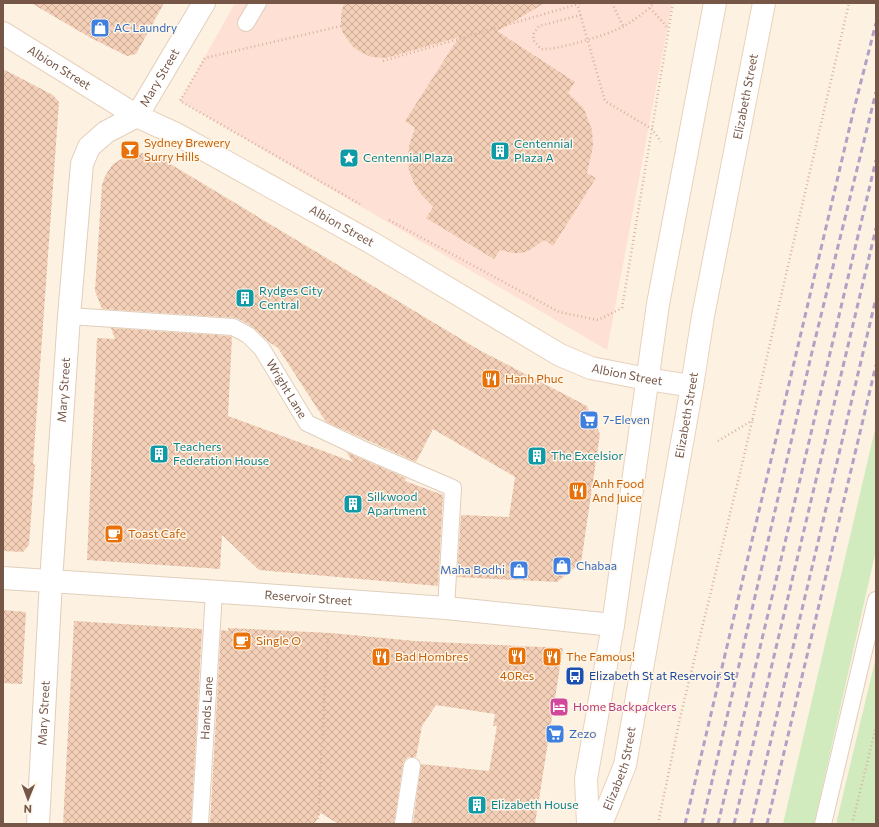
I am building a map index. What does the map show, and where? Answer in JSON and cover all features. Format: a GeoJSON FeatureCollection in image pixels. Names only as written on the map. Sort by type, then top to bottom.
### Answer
{"type":"FeatureCollection","features":[{"type":"Feature","properties":{"kind":"main road","name":"Mary Street"},"geometry":{"type":"LineString","coordinates":[[38,824],[50,581],[68,316],[82,164],[89,146],[106,132],[137,116],[204,3]]}},
{"type":"Feature","properties":{"kind":"main road","name":"Elizabeth Street"},"geometry":{"type":"LineString","coordinates":[[588,824],[586,779],[613,625],[658,304],[714,3]]}},
{"type":"Feature","properties":{"kind":"main road","name":"Elizabeth Street"},"geometry":{"type":"LineString","coordinates":[[601,824],[625,765],[703,316],[764,3]]}},
{"type":"Feature","properties":{"kind":"main road","name":"Albion Street"},"geometry":{"type":"LineString","coordinates":[[3,33],[137,116],[178,135],[372,243],[560,355],[592,368],[692,386]]}},
{"type":"Feature","properties":{"kind":"main road","name":"Reservoir Street"},"geometry":{"type":"LineString","coordinates":[[3,578],[446,608],[613,625]]}},
{"type":"Feature","properties":{"kind":"lane"},"geometry":{"type":"LineString","coordinates":[[246,23],[258,3]]}},
{"type":"Feature","properties":{"kind":"lane","name":"Wright Lane"},"geometry":{"type":"LineString","coordinates":[[68,316],[233,327],[248,335],[262,349],[307,423],[362,449],[453,488],[446,608]]}},
{"type":"Feature","properties":{"kind":"lane","name":"Hands Lane"},"geometry":{"type":"LineString","coordinates":[[200,824],[214,592]]}},
{"type":"Feature","properties":{"kind":"lane"},"geometry":{"type":"LineString","coordinates":[[823,824],[876,600]]}},
{"type":"Feature","properties":{"kind":"lane"},"geometry":{"type":"LineString","coordinates":[[403,824],[412,766]]}},
{"type":"Feature","properties":{"kind":"path"},"geometry":{"type":"LineString","coordinates":[[383,61],[582,3]]}},
{"type":"Feature","properties":{"kind":"path"},"geometry":{"type":"LineString","coordinates":[[612,3],[623,26]]}},
{"type":"Feature","properties":{"kind":"path"},"geometry":{"type":"LineString","coordinates":[[581,15],[539,26],[534,33],[533,40],[541,49],[548,50],[588,39],[623,26],[650,8],[654,3]]}},
{"type":"Feature","properties":{"kind":"path"},"geometry":{"type":"LineString","coordinates":[[387,219],[559,312],[598,320],[622,308],[673,3]]}},
{"type":"Feature","properties":{"kind":"path"},"geometry":{"type":"LineString","coordinates":[[658,824],[680,718],[753,420],[849,3]]}},
{"type":"Feature","properties":{"kind":"path"},"geometry":{"type":"LineString","coordinates":[[578,4],[605,101],[652,129],[682,172]]}},
{"type":"Feature","properties":{"kind":"path"},"geometry":{"type":"LineString","coordinates":[[650,8],[668,29]]}},
{"type":"Feature","properties":{"kind":"path"},"geometry":{"type":"LineString","coordinates":[[341,26],[205,58],[180,101],[366,207]]}},
{"type":"Feature","properties":{"kind":"path"},"geometry":{"type":"LineString","coordinates":[[718,441],[753,420]]}},
{"type":"Feature","properties":{"kind":"path"},"geometry":{"type":"LineString","coordinates":[[318,818],[328,633]]}},
{"type":"Feature","properties":{"kind":"path"},"geometry":{"type":"LineString","coordinates":[[852,824],[876,727]]}},
{"type":"Feature","properties":{"kind":"shaded area"},"geometry":{"type":"Polygon","coordinates":[[[235,3],[672,3],[607,350],[180,101],[235,3]]]}},
{"type":"Feature","properties":{"kind":"green space"},"geometry":{"type":"Polygon","coordinates":[[[876,425],[876,550],[814,824],[783,824],[876,425]]]}},
{"type":"Feature","properties":{"kind":"green space"},"geometry":{"type":"Polygon","coordinates":[[[876,657],[876,824],[836,824],[876,657]]]}},
{"type":"Feature","properties":{"kind":"building"},"geometry":{"type":"Polygon","coordinates":[[[31,3],[164,3],[136,54],[127,56],[91,38],[31,3]]]}},
{"type":"Feature","properties":{"kind":"building","name":"Centennial Plaza A"},"geometry":{"type":"Polygon","coordinates":[[[344,3],[545,3],[497,31],[575,82],[568,93],[584,109],[592,130],[593,146],[587,173],[596,178],[553,246],[544,240],[530,250],[522,253],[500,250],[494,259],[426,218],[433,207],[421,194],[414,183],[409,170],[409,146],[415,128],[405,121],[459,37],[386,58],[372,57],[353,47],[343,33],[341,26],[341,15],[344,3]]]}},
{"type":"Feature","properties":{"kind":"building"},"geometry":{"type":"Polygon","coordinates":[[[3,69],[53,95],[59,102],[33,464],[35,464],[29,545],[23,552],[3,551],[3,69]]]}},
{"type":"Feature","properties":{"kind":"building","name":"Rydges City Central"},"geometry":{"type":"Polygon","coordinates":[[[142,153],[157,156],[481,351],[587,406],[600,434],[581,563],[557,582],[457,577],[461,515],[509,517],[515,477],[433,429],[416,462],[326,422],[278,348],[253,327],[237,318],[102,309],[95,291],[102,185],[105,176],[113,164],[128,155],[142,153]]]}},
{"type":"Feature","properties":{"kind":"building"},"geometry":{"type":"Polygon","coordinates":[[[111,328],[232,337],[228,416],[353,462],[346,452],[406,478],[405,481],[443,495],[438,586],[259,570],[222,535],[220,569],[87,560],[97,338],[115,339],[111,328]]]}},
{"type":"Feature","properties":{"kind":"building"},"geometry":{"type":"Polygon","coordinates":[[[3,610],[26,612],[22,684],[3,683],[3,610]]]}},
{"type":"Feature","properties":{"kind":"building"},"geometry":{"type":"Polygon","coordinates":[[[74,621],[202,629],[191,824],[63,824],[74,621]]]}},
{"type":"Feature","properties":{"kind":"building"},"geometry":{"type":"Polygon","coordinates":[[[228,628],[331,633],[415,641],[563,648],[535,824],[413,824],[421,764],[489,771],[497,726],[493,726],[495,714],[436,705],[422,726],[416,757],[408,757],[403,764],[394,824],[338,824],[321,813],[314,824],[210,824],[221,630],[228,631],[228,628]]]}},
{"type":"Feature","properties":{"kind":"railway"},"geometry":{"type":"LineString","coordinates":[[685,824],[853,113],[876,23]]}},
{"type":"Feature","properties":{"kind":"railway"},"geometry":{"type":"LineString","coordinates":[[702,824],[812,352],[876,92]]}},
{"type":"Feature","properties":{"kind":"railway"},"geometry":{"type":"LineString","coordinates":[[718,824],[876,160]]}},
{"type":"Feature","properties":{"kind":"railway"},"geometry":{"type":"LineString","coordinates":[[734,824],[876,228]]}},
{"type":"Feature","properties":{"kind":"railway"},"geometry":{"type":"LineString","coordinates":[[751,824],[876,298]]}},
{"type":"Feature","properties":{"kind":"railway"},"geometry":{"type":"LineString","coordinates":[[767,824],[876,365]]}},
{"type":"Feature","properties":{"kind":"place","name":"AC Laundry"},"geometry":{"type":"Point","coordinates":[100,28]}},
{"type":"Feature","properties":{"kind":"place","name":"Sydney Brewery Surry Hills"},"geometry":{"type":"Point","coordinates":[130,150]}},
{"type":"Feature","properties":{"kind":"place","name":"Centennial Plaza A"},"geometry":{"type":"Point","coordinates":[500,151]}},
{"type":"Feature","properties":{"kind":"place","name":"Centennial Plaza"},"geometry":{"type":"Point","coordinates":[349,158]}},
{"type":"Feature","properties":{"kind":"place","name":"Rydges City Central"},"geometry":{"type":"Point","coordinates":[245,298]}},
{"type":"Feature","properties":{"kind":"place","name":"Hanh Phuc"},"geometry":{"type":"Point","coordinates":[491,379]}},
{"type":"Feature","properties":{"kind":"place","name":"7-Eleven"},"geometry":{"type":"Point","coordinates":[589,420]}},
{"type":"Feature","properties":{"kind":"place","name":"Teachers Federation House"},"geometry":{"type":"Point","coordinates":[159,454]}},
{"type":"Feature","properties":{"kind":"place","name":"The Excelsior"},"geometry":{"type":"Point","coordinates":[537,456]}},
{"type":"Feature","properties":{"kind":"place","name":"Anh Food And Juice"},"geometry":{"type":"Point","coordinates":[578,491]}},
{"type":"Feature","properties":{"kind":"place","name":"Silkwood Apartment"},"geometry":{"type":"Point","coordinates":[353,504]}},
{"type":"Feature","properties":{"kind":"place","name":"Toast Cafe"},"geometry":{"type":"Point","coordinates":[114,534]}},
{"type":"Feature","properties":{"kind":"place","name":"Chabaa"},"geometry":{"type":"Point","coordinates":[562,566]}},
{"type":"Feature","properties":{"kind":"place","name":"Maha Bodhi"},"geometry":{"type":"Point","coordinates":[519,570]}},
{"type":"Feature","properties":{"kind":"place","name":"Single O"},"geometry":{"type":"Point","coordinates":[242,641]}},
{"type":"Feature","properties":{"kind":"place","name":"40Res"},"geometry":{"type":"Point","coordinates":[517,656]}},
{"type":"Feature","properties":{"kind":"place","name":"Bad Hombres"},"geometry":{"type":"Point","coordinates":[381,657]}},
{"type":"Feature","properties":{"kind":"place","name":"The Famous!"},"geometry":{"type":"Point","coordinates":[552,657]}},
{"type":"Feature","properties":{"kind":"place","name":"Elizabeth St at Reservoir St"},"geometry":{"type":"Point","coordinates":[575,676]}},
{"type":"Feature","properties":{"kind":"place","name":"Home Backpackers"},"geometry":{"type":"Point","coordinates":[559,707]}},
{"type":"Feature","properties":{"kind":"place","name":"Zezo"},"geometry":{"type":"Point","coordinates":[555,734]}},
{"type":"Feature","properties":{"kind":"place","name":"Elizabeth House"},"geometry":{"type":"Point","coordinates":[477,805]}}]}
